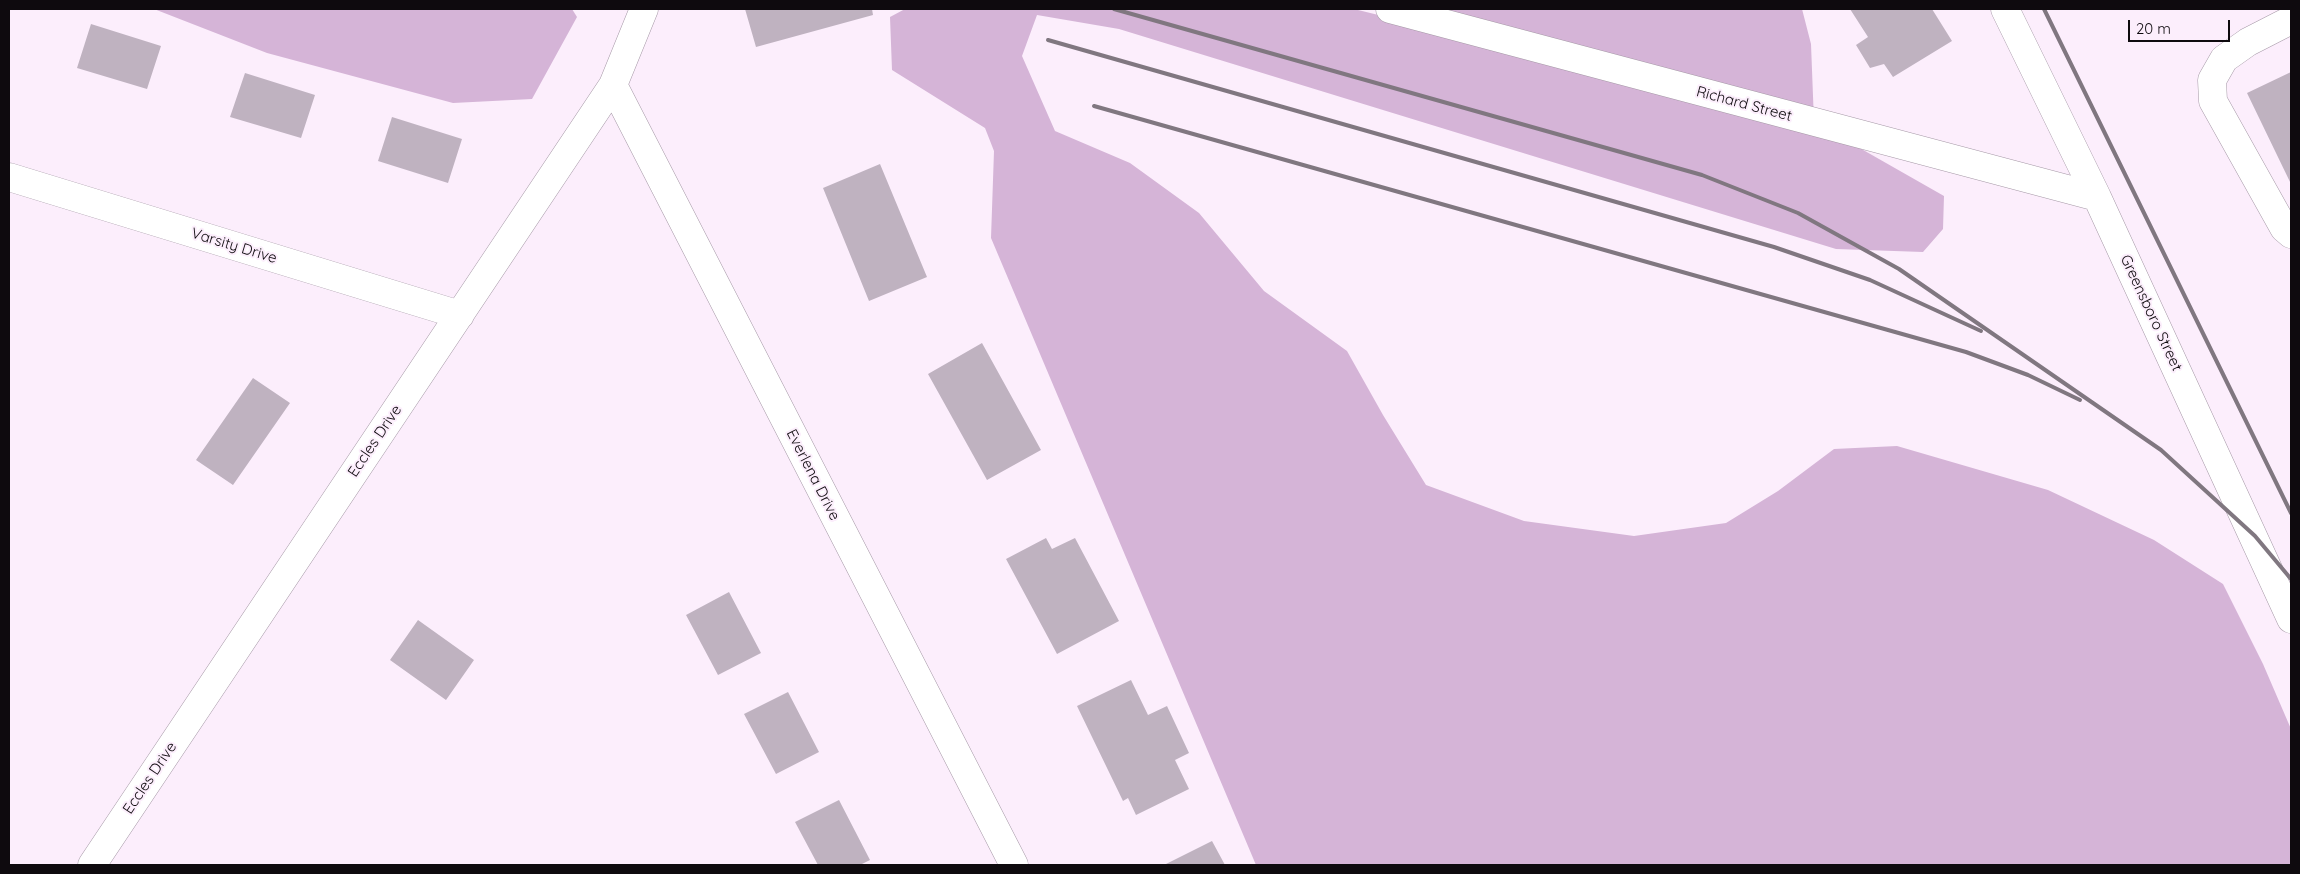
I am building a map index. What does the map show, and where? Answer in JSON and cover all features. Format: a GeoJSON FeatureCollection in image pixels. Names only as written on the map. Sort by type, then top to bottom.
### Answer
{"type":"FeatureCollection","features":[{"type":"Feature","properties":{"kind":"street","name":"Eccles Drive"},"geometry":{"type":"LineString","coordinates":[[92,865],[612,85],[644,9]]}},
{"type":"Feature","properties":{"kind":"street","name":"Greensboro Street"},"geometry":{"type":"LineString","coordinates":[[2005,9],[2097,197],[2291,619]]}},
{"type":"Feature","properties":{"kind":"street","name":"Richard Street"},"geometry":{"type":"LineString","coordinates":[[1391,10],[2097,197]]}},
{"type":"Feature","properties":{"kind":"street"},"geometry":{"type":"LineString","coordinates":[[2291,20],[2248,42],[2224,58],[2212,80],[2213,101],[2284,228],[2291,234]]}},
{"type":"Feature","properties":{"kind":"street","name":"Everlena Drive"},"geometry":{"type":"LineString","coordinates":[[612,85],[1014,865]]}},
{"type":"Feature","properties":{"kind":"street","name":"Varsity Drive"},"geometry":{"type":"LineString","coordinates":[[9,177],[460,315]]}},
{"type":"Feature","properties":{"kind":"shaded area"},"geometry":{"type":"Polygon","coordinates":[[[154,9],[572,9],[577,17],[532,99],[453,103],[267,53],[154,9]]]}},
{"type":"Feature","properties":{"kind":"shaded area"},"geometry":{"type":"Polygon","coordinates":[[[905,9],[1354,9],[1768,111],[1433,9],[1802,9],[1811,44],[1814,122],[1944,196],[1943,229],[1923,252],[1836,249],[1119,29],[1037,15],[1022,56],[1055,131],[1130,163],[1199,213],[1264,291],[1347,351],[1426,485],[1524,521],[1634,536],[1726,523],[1778,491],[1834,449],[1897,446],[2048,490],[2154,540],[2223,584],[2263,664],[2291,729],[2291,865],[1256,865],[991,238],[994,151],[985,128],[892,70],[890,17],[905,9]]]}},
{"type":"Feature","properties":{"kind":"building"},"geometry":{"type":"Polygon","coordinates":[[[745,9],[872,9],[873,15],[756,47],[745,9]]]}},
{"type":"Feature","properties":{"kind":"building"},"geometry":{"type":"Polygon","coordinates":[[[1850,9],[1932,9],[1952,41],[1893,77],[1884,64],[1870,68],[1856,45],[1868,37],[1850,9]]]}},
{"type":"Feature","properties":{"kind":"building"},"geometry":{"type":"Polygon","coordinates":[[[91,24],[161,46],[147,89],[77,68],[91,24]]]}},
{"type":"Feature","properties":{"kind":"building"},"geometry":{"type":"Polygon","coordinates":[[[2291,72],[2291,184],[2247,93],[2291,72]]]}},
{"type":"Feature","properties":{"kind":"building"},"geometry":{"type":"Polygon","coordinates":[[[245,73],[315,95],[301,138],[230,117],[245,73]]]}},
{"type":"Feature","properties":{"kind":"building"},"geometry":{"type":"Polygon","coordinates":[[[392,117],[462,139],[448,183],[378,161],[392,117]]]}},
{"type":"Feature","properties":{"kind":"building"},"geometry":{"type":"Polygon","coordinates":[[[880,164],[927,277],[869,301],[823,188],[880,164]]]}},
{"type":"Feature","properties":{"kind":"building"},"geometry":{"type":"Polygon","coordinates":[[[982,343],[1041,450],[987,480],[928,374],[982,343]]]}},
{"type":"Feature","properties":{"kind":"building"},"geometry":{"type":"Polygon","coordinates":[[[253,378],[290,403],[233,485],[196,460],[253,378]]]}},
{"type":"Feature","properties":{"kind":"building"},"geometry":{"type":"Polygon","coordinates":[[[1046,538],[1052,549],[1075,538],[1119,621],[1057,654],[1006,559],[1046,538]]]}},
{"type":"Feature","properties":{"kind":"building"},"geometry":{"type":"Polygon","coordinates":[[[729,592],[761,653],[718,675],[686,615],[729,592]]]}},
{"type":"Feature","properties":{"kind":"building"},"geometry":{"type":"Polygon","coordinates":[[[418,620],[474,660],[446,700],[390,660],[418,620]]]}},
{"type":"Feature","properties":{"kind":"building"},"geometry":{"type":"Polygon","coordinates":[[[1131,680],[1148,715],[1167,706],[1189,753],[1175,760],[1189,789],[1136,815],[1128,798],[1123,801],[1077,706],[1131,680]]]}},
{"type":"Feature","properties":{"kind":"building"},"geometry":{"type":"Polygon","coordinates":[[[788,692],[819,752],[776,774],[744,714],[788,692]]]}},
{"type":"Feature","properties":{"kind":"building"},"geometry":{"type":"Polygon","coordinates":[[[839,800],[870,860],[860,865],[818,865],[795,822],[839,800]]]}},
{"type":"Feature","properties":{"kind":"building"},"geometry":{"type":"Polygon","coordinates":[[[1212,841],[1225,865],[1164,865],[1212,841]]]}},
{"type":"Feature","properties":{"kind":"railway"},"geometry":{"type":"LineString","coordinates":[[1114,9],[1702,175],[1798,213],[1899,269],[2161,450],[2255,536],[2291,579]]}},
{"type":"Feature","properties":{"kind":"railway"},"geometry":{"type":"LineString","coordinates":[[2044,9],[2291,513]]}},
{"type":"Feature","properties":{"kind":"railway"},"geometry":{"type":"LineString","coordinates":[[1048,40],[1774,247],[1870,280],[1981,331]]}},
{"type":"Feature","properties":{"kind":"railway"},"geometry":{"type":"LineString","coordinates":[[1094,106],[1966,352],[2028,375],[2080,400]]}}]}
